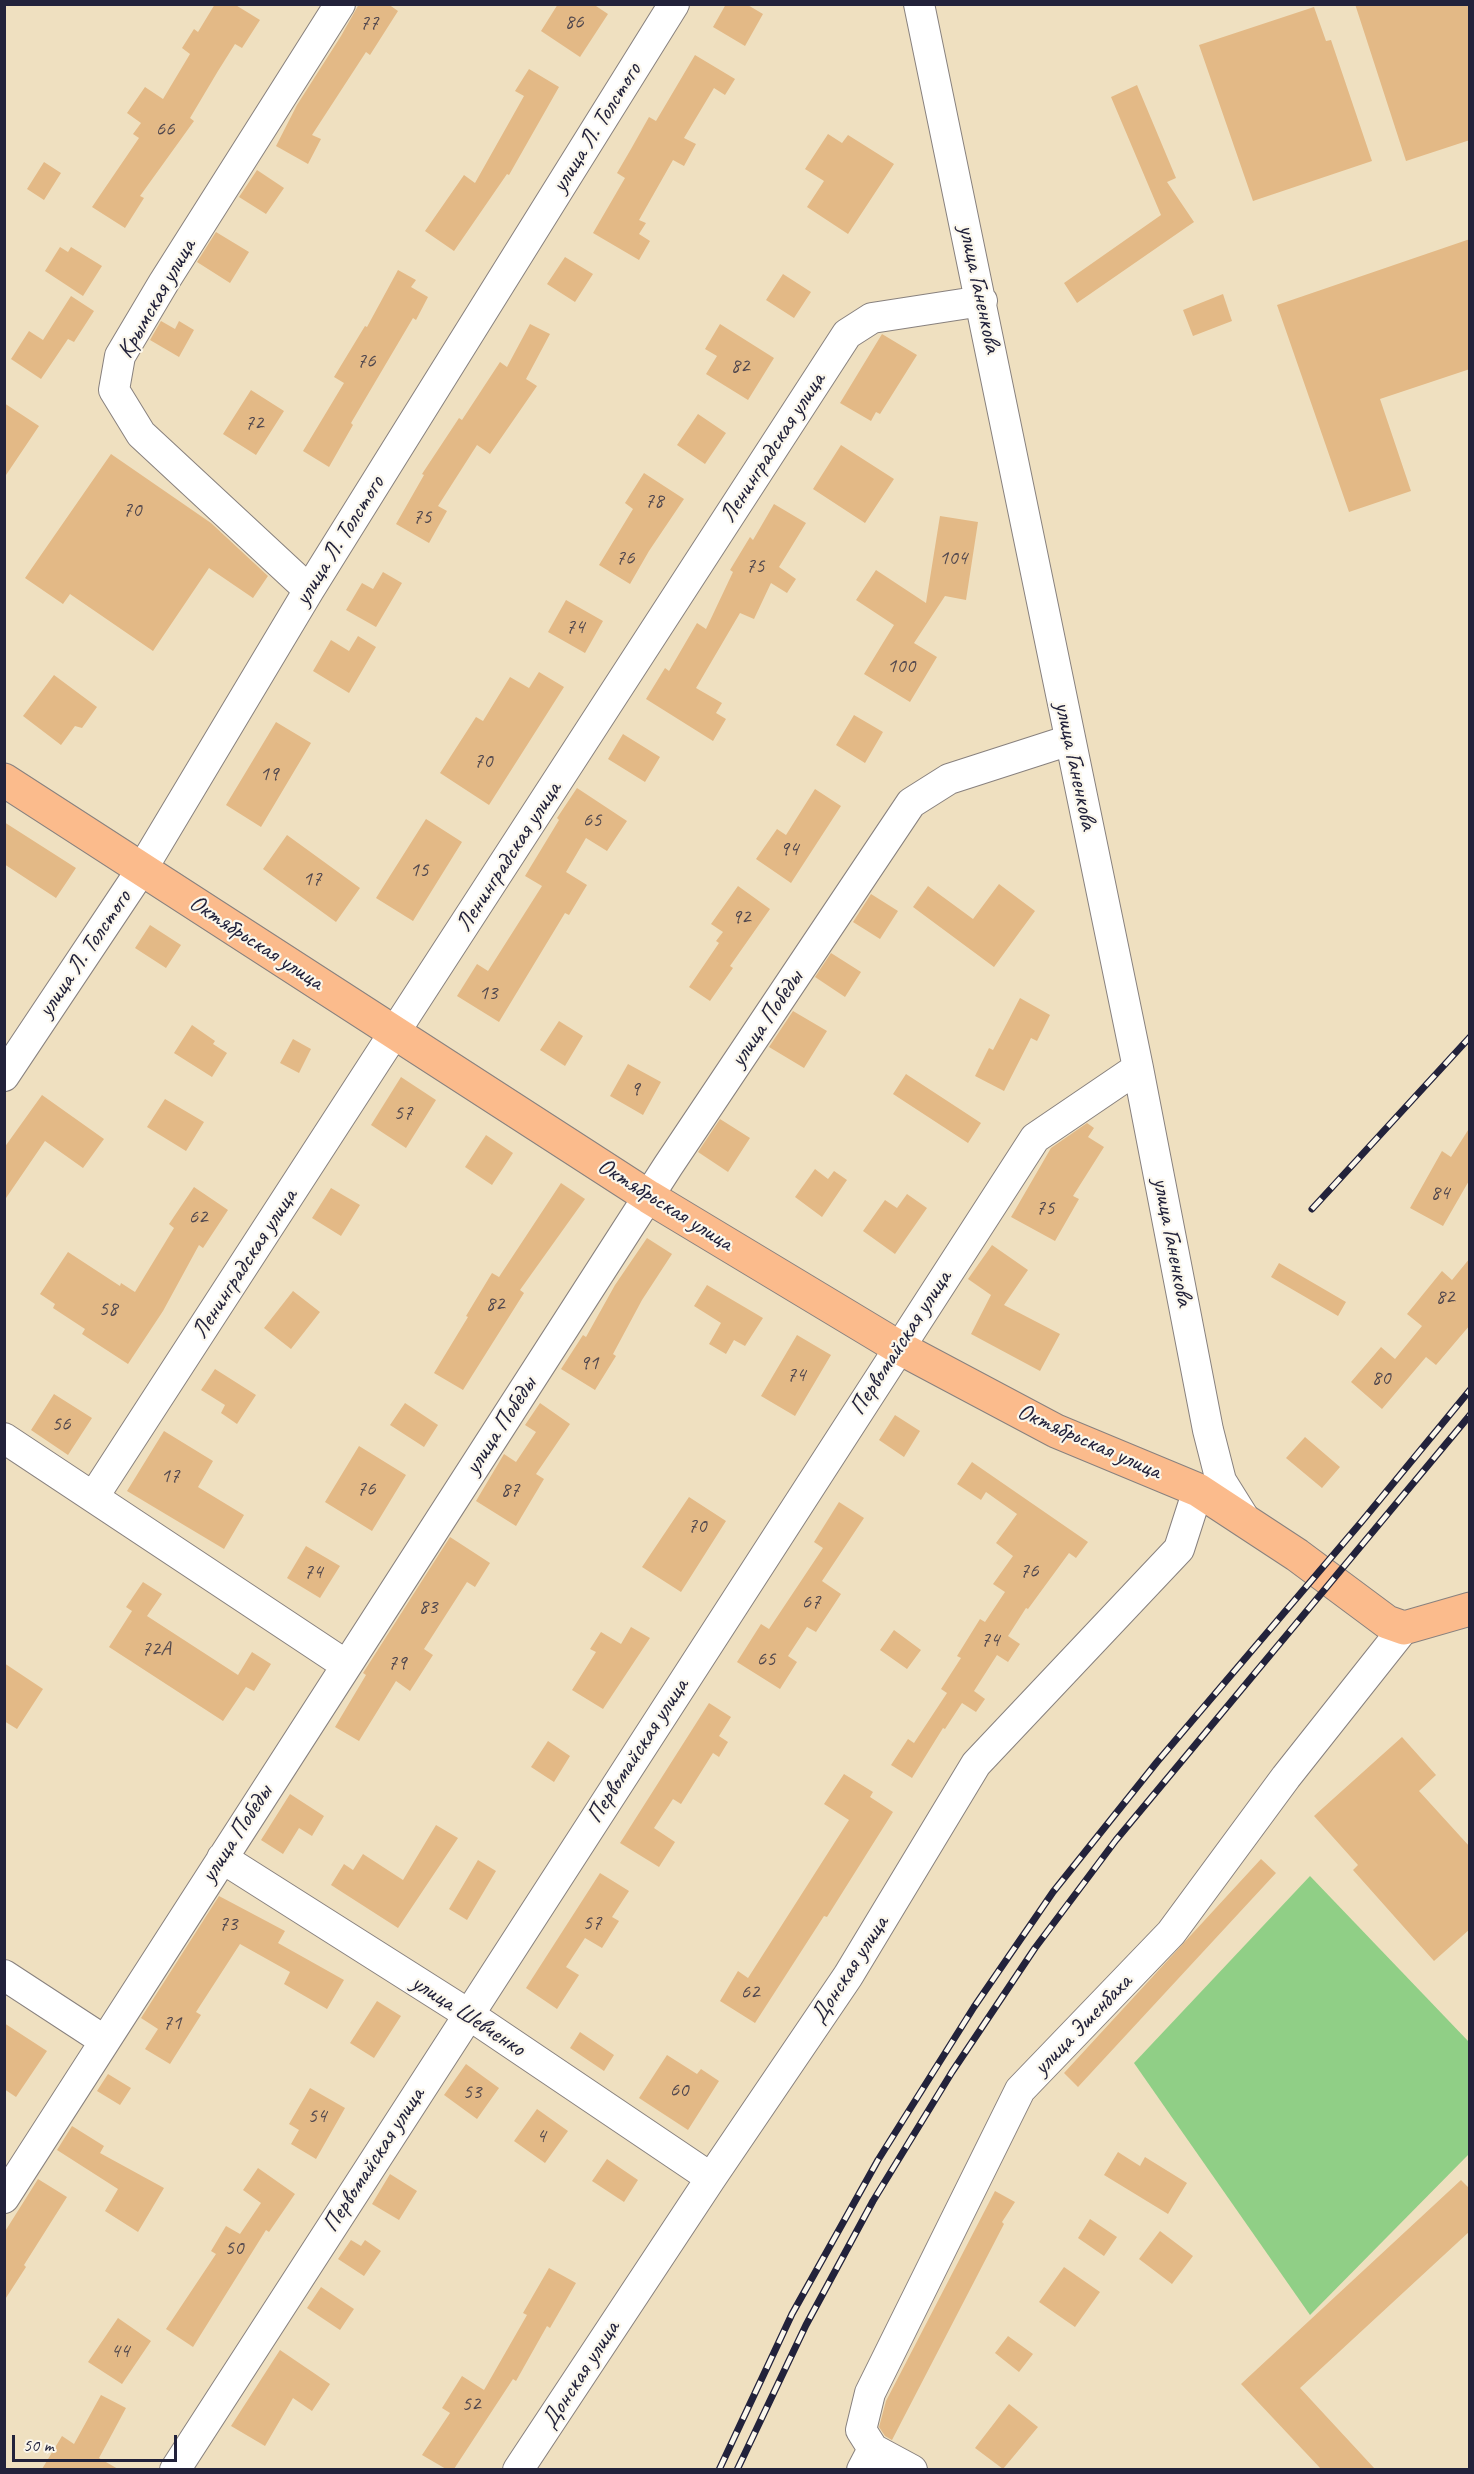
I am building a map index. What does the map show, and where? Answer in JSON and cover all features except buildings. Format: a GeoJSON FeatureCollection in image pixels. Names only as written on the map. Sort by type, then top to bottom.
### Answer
{"type":"FeatureCollection","features":[{"type":"Feature","properties":{"kind":"main road","name":"Октябрьская улица"},"geometry":{"type":"LineString","coordinates":[[4,780],[649,1197],[898,1347],[1056,1431],[1198,1490],[1312,1566],[1387,1622],[1404,1628]]}},
{"type":"Feature","properties":{"kind":"main road"},"geometry":{"type":"LineString","coordinates":[[1404,1628],[1470,1609]]}},
{"type":"Feature","properties":{"kind":"street","name":"Крымская улица"},"geometry":{"type":"LineString","coordinates":[[309,590],[141,434],[114,390],[120,356],[164,282],[340,4]]}},
{"type":"Feature","properties":{"kind":"street","name":"улица Л. Толстого"},"geometry":{"type":"LineString","coordinates":[[4,1076],[142,869],[309,590],[674,4]]}},
{"type":"Feature","properties":{"kind":"street","name":"улица Ганенкова"},"geometry":{"type":"LineString","coordinates":[[919,4],[1138,1068],[1208,1430],[1221,1481],[1246,1521]]}},
{"type":"Feature","properties":{"kind":"street","name":"Ленинградская улица"},"geometry":{"type":"LineString","coordinates":[[94,1496],[847,334],[872,318],[981,301]]}},
{"type":"Feature","properties":{"kind":"street","name":"улица Победы"},"geometry":{"type":"LineString","coordinates":[[4,2198],[649,1197],[911,803],[949,779],[1070,740]]}},
{"type":"Feature","properties":{"kind":"street","name":"Первомайская улица"},"geometry":{"type":"LineString","coordinates":[[175,2469],[1035,1138],[1138,1068]]}},
{"type":"Feature","properties":{"kind":"street"},"geometry":{"type":"LineString","coordinates":[[4,1438],[346,1665]]}},
{"type":"Feature","properties":{"kind":"street","name":"Донская улица"},"geometry":{"type":"LineString","coordinates":[[518,2469],[711,2178],[849,1976],[976,1764],[1179,1549],[1198,1490]]}},
{"type":"Feature","properties":{"kind":"street","name":"улица Эшенбаха"},"geometry":{"type":"LineString","coordinates":[[867,2459],[861,2430],[870,2393],[1020,2090],[1171,1932],[1286,1777],[1404,1628]]}},
{"type":"Feature","properties":{"kind":"street","name":"улица Шевченко"},"geometry":{"type":"LineString","coordinates":[[222,1858],[468,2014],[711,2178]]}},
{"type":"Feature","properties":{"kind":"street"},"geometry":{"type":"LineString","coordinates":[[4,1975],[105,2041]]}},
{"type":"Feature","properties":{"kind":"street"},"geometry":{"type":"LineString","coordinates":[[867,2459],[912,2469]]}},
{"type":"Feature","properties":{"kind":"green space"},"geometry":{"type":"Polygon","coordinates":[[[1310,1876],[1469,2042],[1470,2153],[1310,2315],[1134,2063],[1310,1876]]]}},
{"type":"Feature","properties":{"kind":"railway"},"geometry":{"type":"LineString","coordinates":[[1312,1209],[1470,1037]]}},
{"type":"Feature","properties":{"kind":"railway"},"geometry":{"type":"LineString","coordinates":[[719,2470],[792,2314],[878,2160],[974,2007],[1053,1892],[1157,1762],[1363,1520],[1470,1390]]}},
{"type":"Feature","properties":{"kind":"railway"},"geometry":{"type":"LineString","coordinates":[[737,2470],[806,2325],[873,2201],[952,2072],[1035,1948],[1116,1840],[1470,1415]]}}]}
